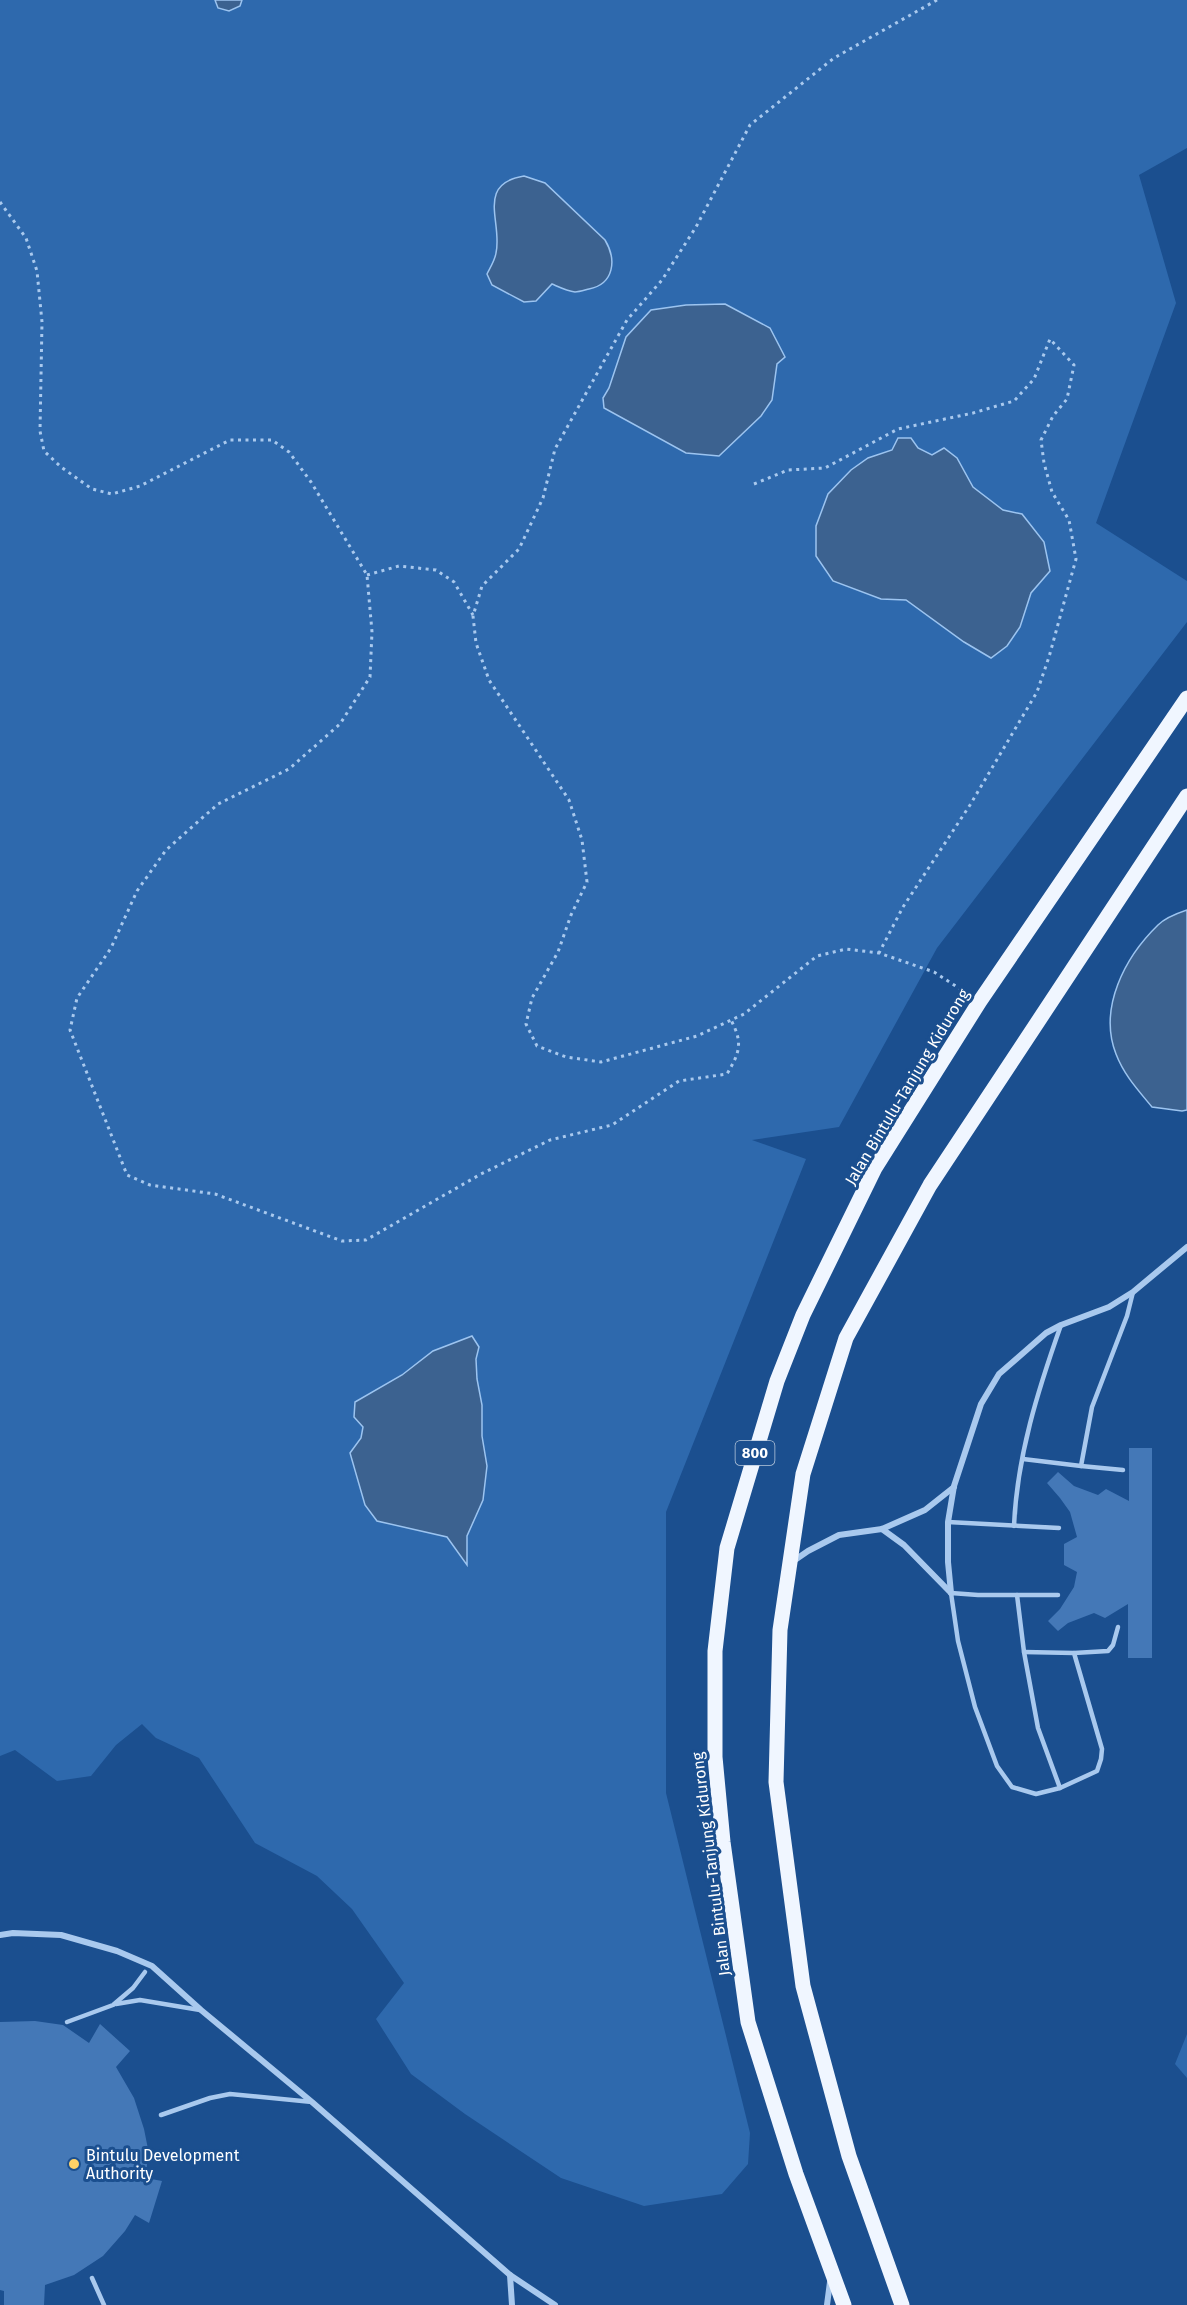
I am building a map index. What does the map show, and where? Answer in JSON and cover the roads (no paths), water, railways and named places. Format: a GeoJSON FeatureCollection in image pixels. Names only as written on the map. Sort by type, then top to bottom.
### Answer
{"type":"FeatureCollection","features":[{"type":"Feature","properties":{"kind":"main road","name":"Jalan Bintulu-Tanjung Kidurong"},"geometry":{"type":"LineString","coordinates":[[844,2305],[796,2174],[748,2022],[723,1842],[715,1757],[715,1651],[727,1548],[777,1380],[803,1315],[875,1168],[980,1001],[1187,698]]}},
{"type":"Feature","properties":{"kind":"main road"},"geometry":{"type":"LineString","coordinates":[[902,2305],[849,2156],[803,1986],[776,1782],[780,1630],[803,1474],[846,1338],[930,1185],[1187,796]]}},
{"type":"Feature","properties":{"kind":"street"},"geometry":{"type":"LineString","coordinates":[[951,1593],[948,1522],[954,1486],[981,1404],[999,1374],[1046,1333],[1109,1307],[1133,1292],[1187,1248]]}},
{"type":"Feature","properties":{"kind":"street"},"geometry":{"type":"LineString","coordinates":[[791,1563],[839,1535],[882,1528],[926,1510],[954,1486]]}},
{"type":"Feature","properties":{"kind":"street"},"geometry":{"type":"LineString","coordinates":[[882,1528],[904,1545],[951,1593]]}},
{"type":"Feature","properties":{"kind":"street"},"geometry":{"type":"LineString","coordinates":[[0,1935],[13,1933],[61,1935],[117,1951],[152,1966],[510,2275],[555,2305]]}},
{"type":"Feature","properties":{"kind":"street"},"geometry":{"type":"LineString","coordinates":[[827,2305],[832,2271]]}},
{"type":"Feature","properties":{"kind":"street"},"geometry":{"type":"LineString","coordinates":[[510,2275],[512,2305]]}},
{"type":"Feature","properties":{"kind":"lane"},"geometry":{"type":"LineString","coordinates":[[1081,1466],[1092,1407],[1127,1316],[1133,1292]]}},
{"type":"Feature","properties":{"kind":"lane"},"geometry":{"type":"LineString","coordinates":[[1014,1526],[1015,1504],[1035,1400],[1061,1325]]}},
{"type":"Feature","properties":{"kind":"lane"},"geometry":{"type":"LineString","coordinates":[[1023,1459],[1122,1470]]}},
{"type":"Feature","properties":{"kind":"lane"},"geometry":{"type":"LineString","coordinates":[[948,1522],[1059,1528]]}},
{"type":"Feature","properties":{"kind":"lane"},"geometry":{"type":"LineString","coordinates":[[1058,1595],[951,1593],[958,1641],[975,1707],[997,1766],[1012,1786],[1036,1794],[1060,1788],[1097,1771],[1102,1749],[1074,1653]]}},
{"type":"Feature","properties":{"kind":"lane"},"geometry":{"type":"LineString","coordinates":[[1017,1595],[1024,1652],[1038,1728],[1060,1788]]}},
{"type":"Feature","properties":{"kind":"lane"},"geometry":{"type":"LineString","coordinates":[[1024,1652],[1108,1651],[1113,1645],[1118,1627]]}},
{"type":"Feature","properties":{"kind":"lane"},"geometry":{"type":"LineString","coordinates":[[113,2005],[133,1988],[145,1972]]}},
{"type":"Feature","properties":{"kind":"lane"},"geometry":{"type":"LineString","coordinates":[[68,2022],[113,2005],[140,2000],[201,2010]]}},
{"type":"Feature","properties":{"kind":"lane"},"geometry":{"type":"LineString","coordinates":[[161,2115],[210,2098],[230,2094],[312,2102]]}},
{"type":"Feature","properties":{"kind":"lane"},"geometry":{"type":"LineString","coordinates":[[92,2278],[105,2305]]}},
{"type":"Feature","properties":{"kind":"place","name":"Bintulu Development Authority"},"geometry":{"type":"Point","coordinates":[74,2164]}}]}
